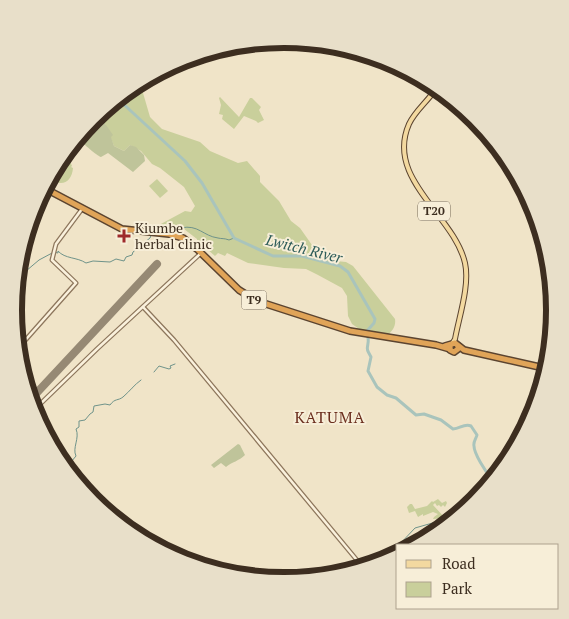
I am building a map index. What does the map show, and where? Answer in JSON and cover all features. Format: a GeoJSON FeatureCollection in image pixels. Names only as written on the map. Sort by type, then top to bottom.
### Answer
{"type":"FeatureCollection","features":[{"type":"Feature","properties":{"kind":"highway","name":"T9"},"geometry":{"type":"LineString","coordinates":[[51,192],[122,229],[183,238],[202,253],[236,287],[255,300],[340,328],[369,335],[442,346],[454,345]]}},
{"type":"Feature","properties":{"kind":"highway"},"geometry":{"type":"LineString","coordinates":[[454,345],[464,350],[540,367]]}},
{"type":"Feature","properties":{"kind":"main road","name":"T20"},"geometry":{"type":"LineString","coordinates":[[432,94],[410,121],[404,153],[410,174],[457,244],[464,262],[466,281],[454,345]]}},
{"type":"Feature","properties":{"kind":"street"},"geometry":{"type":"LineString","coordinates":[[25,341],[76,283],[52,261],[58,243],[83,208]]}},
{"type":"Feature","properties":{"kind":"street"},"geometry":{"type":"LineString","coordinates":[[40,404],[202,253]]}},
{"type":"Feature","properties":{"kind":"street"},"geometry":{"type":"LineString","coordinates":[[143,307],[174,340],[358,561]]}},
{"type":"Feature","properties":{"kind":"green space"},"geometry":{"type":"Polygon","coordinates":[[[142,90],[150,117],[162,129],[200,142],[210,151],[238,163],[247,161],[260,176],[260,182],[279,201],[291,221],[300,228],[312,245],[336,261],[346,262],[353,266],[395,319],[394,328],[388,335],[362,331],[352,324],[348,316],[347,296],[342,288],[306,269],[248,263],[227,253],[225,256],[218,253],[215,256],[207,249],[203,252],[197,245],[197,239],[184,229],[167,232],[152,231],[159,225],[185,211],[191,212],[195,206],[184,187],[152,164],[141,151],[130,145],[124,151],[114,146],[104,121],[125,102],[142,90]]]}},
{"type":"Feature","properties":{"kind":"green space"},"geometry":{"type":"Polygon","coordinates":[[[220,97],[239,117],[250,98],[252,98],[261,107],[259,110],[264,120],[258,123],[244,116],[234,129],[222,119],[223,115],[219,114],[220,97]]]}},
{"type":"Feature","properties":{"kind":"green space"},"geometry":{"type":"Polygon","coordinates":[[[103,121],[113,135],[111,137],[114,146],[124,151],[130,145],[136,147],[144,155],[145,161],[133,172],[108,153],[101,157],[83,143],[103,121]]]}},
{"type":"Feature","properties":{"kind":"green space"},"geometry":{"type":"Polygon","coordinates":[[[70,160],[73,168],[71,176],[66,182],[56,182],[70,160]]]}},
{"type":"Feature","properties":{"kind":"green space"},"geometry":{"type":"Polygon","coordinates":[[[157,179],[168,191],[160,198],[149,186],[157,179]]]}},
{"type":"Feature","properties":{"kind":"green space"},"geometry":{"type":"Polygon","coordinates":[[[238,444],[245,455],[243,457],[226,467],[221,463],[214,468],[211,465],[238,444]]]}},
{"type":"Feature","properties":{"kind":"green space"},"geometry":{"type":"Polygon","coordinates":[[[438,499],[442,503],[446,501],[445,507],[443,505],[441,507],[437,506],[435,503],[433,505],[444,517],[442,518],[433,519],[438,514],[433,512],[418,517],[415,511],[409,513],[407,507],[412,504],[415,509],[427,506],[438,499]]]}},
{"type":"Feature","properties":{"kind":"waterway","name":"Lwitch River"},"geometry":{"type":"LineString","coordinates":[[123,104],[185,161],[202,183],[234,238],[273,256],[302,256],[340,266],[348,272],[375,319],[367,331],[367,349],[371,357],[368,371],[377,387],[387,395],[396,398],[416,415],[424,414],[441,420],[453,429],[466,425],[471,426],[477,435],[474,442],[476,454],[488,474]]}},
{"type":"Feature","properties":{"kind":"waterway"},"geometry":{"type":"LineString","coordinates":[[155,231],[160,229],[170,232],[187,227],[213,237],[229,240],[234,238]]}},
{"type":"Feature","properties":{"kind":"waterway"},"geometry":{"type":"LineString","coordinates":[[26,271],[39,260],[54,252],[58,253],[58,251],[61,254],[86,263],[93,261],[110,262],[116,259],[124,261],[126,257],[132,255],[150,238],[152,233]]}},
{"type":"Feature","properties":{"kind":"waterway"},"geometry":{"type":"LineString","coordinates":[[154,372],[159,366],[169,369],[171,368],[170,366],[175,364]]}},
{"type":"Feature","properties":{"kind":"waterway"},"geometry":{"type":"LineString","coordinates":[[72,461],[76,456],[76,429],[79,427],[79,421],[85,420],[93,412],[94,406],[110,405],[141,380]]}},
{"type":"Feature","properties":{"kind":"waterway"},"geometry":{"type":"LineString","coordinates":[[400,544],[415,528],[438,522]]}},
{"type":"Feature","properties":{"kind":"runway"},"geometry":{"type":"LineString","coordinates":[[36,394],[157,264]]}},
{"type":"Feature","properties":{"kind":"place","name":"Kiumbe herbal clinic"},"geometry":{"type":"Point","coordinates":[124,236]}},
{"type":"Feature","properties":{"kind":"district","name":"KATUMA"},"geometry":{"type":"Point","coordinates":[330,417]}}]}
